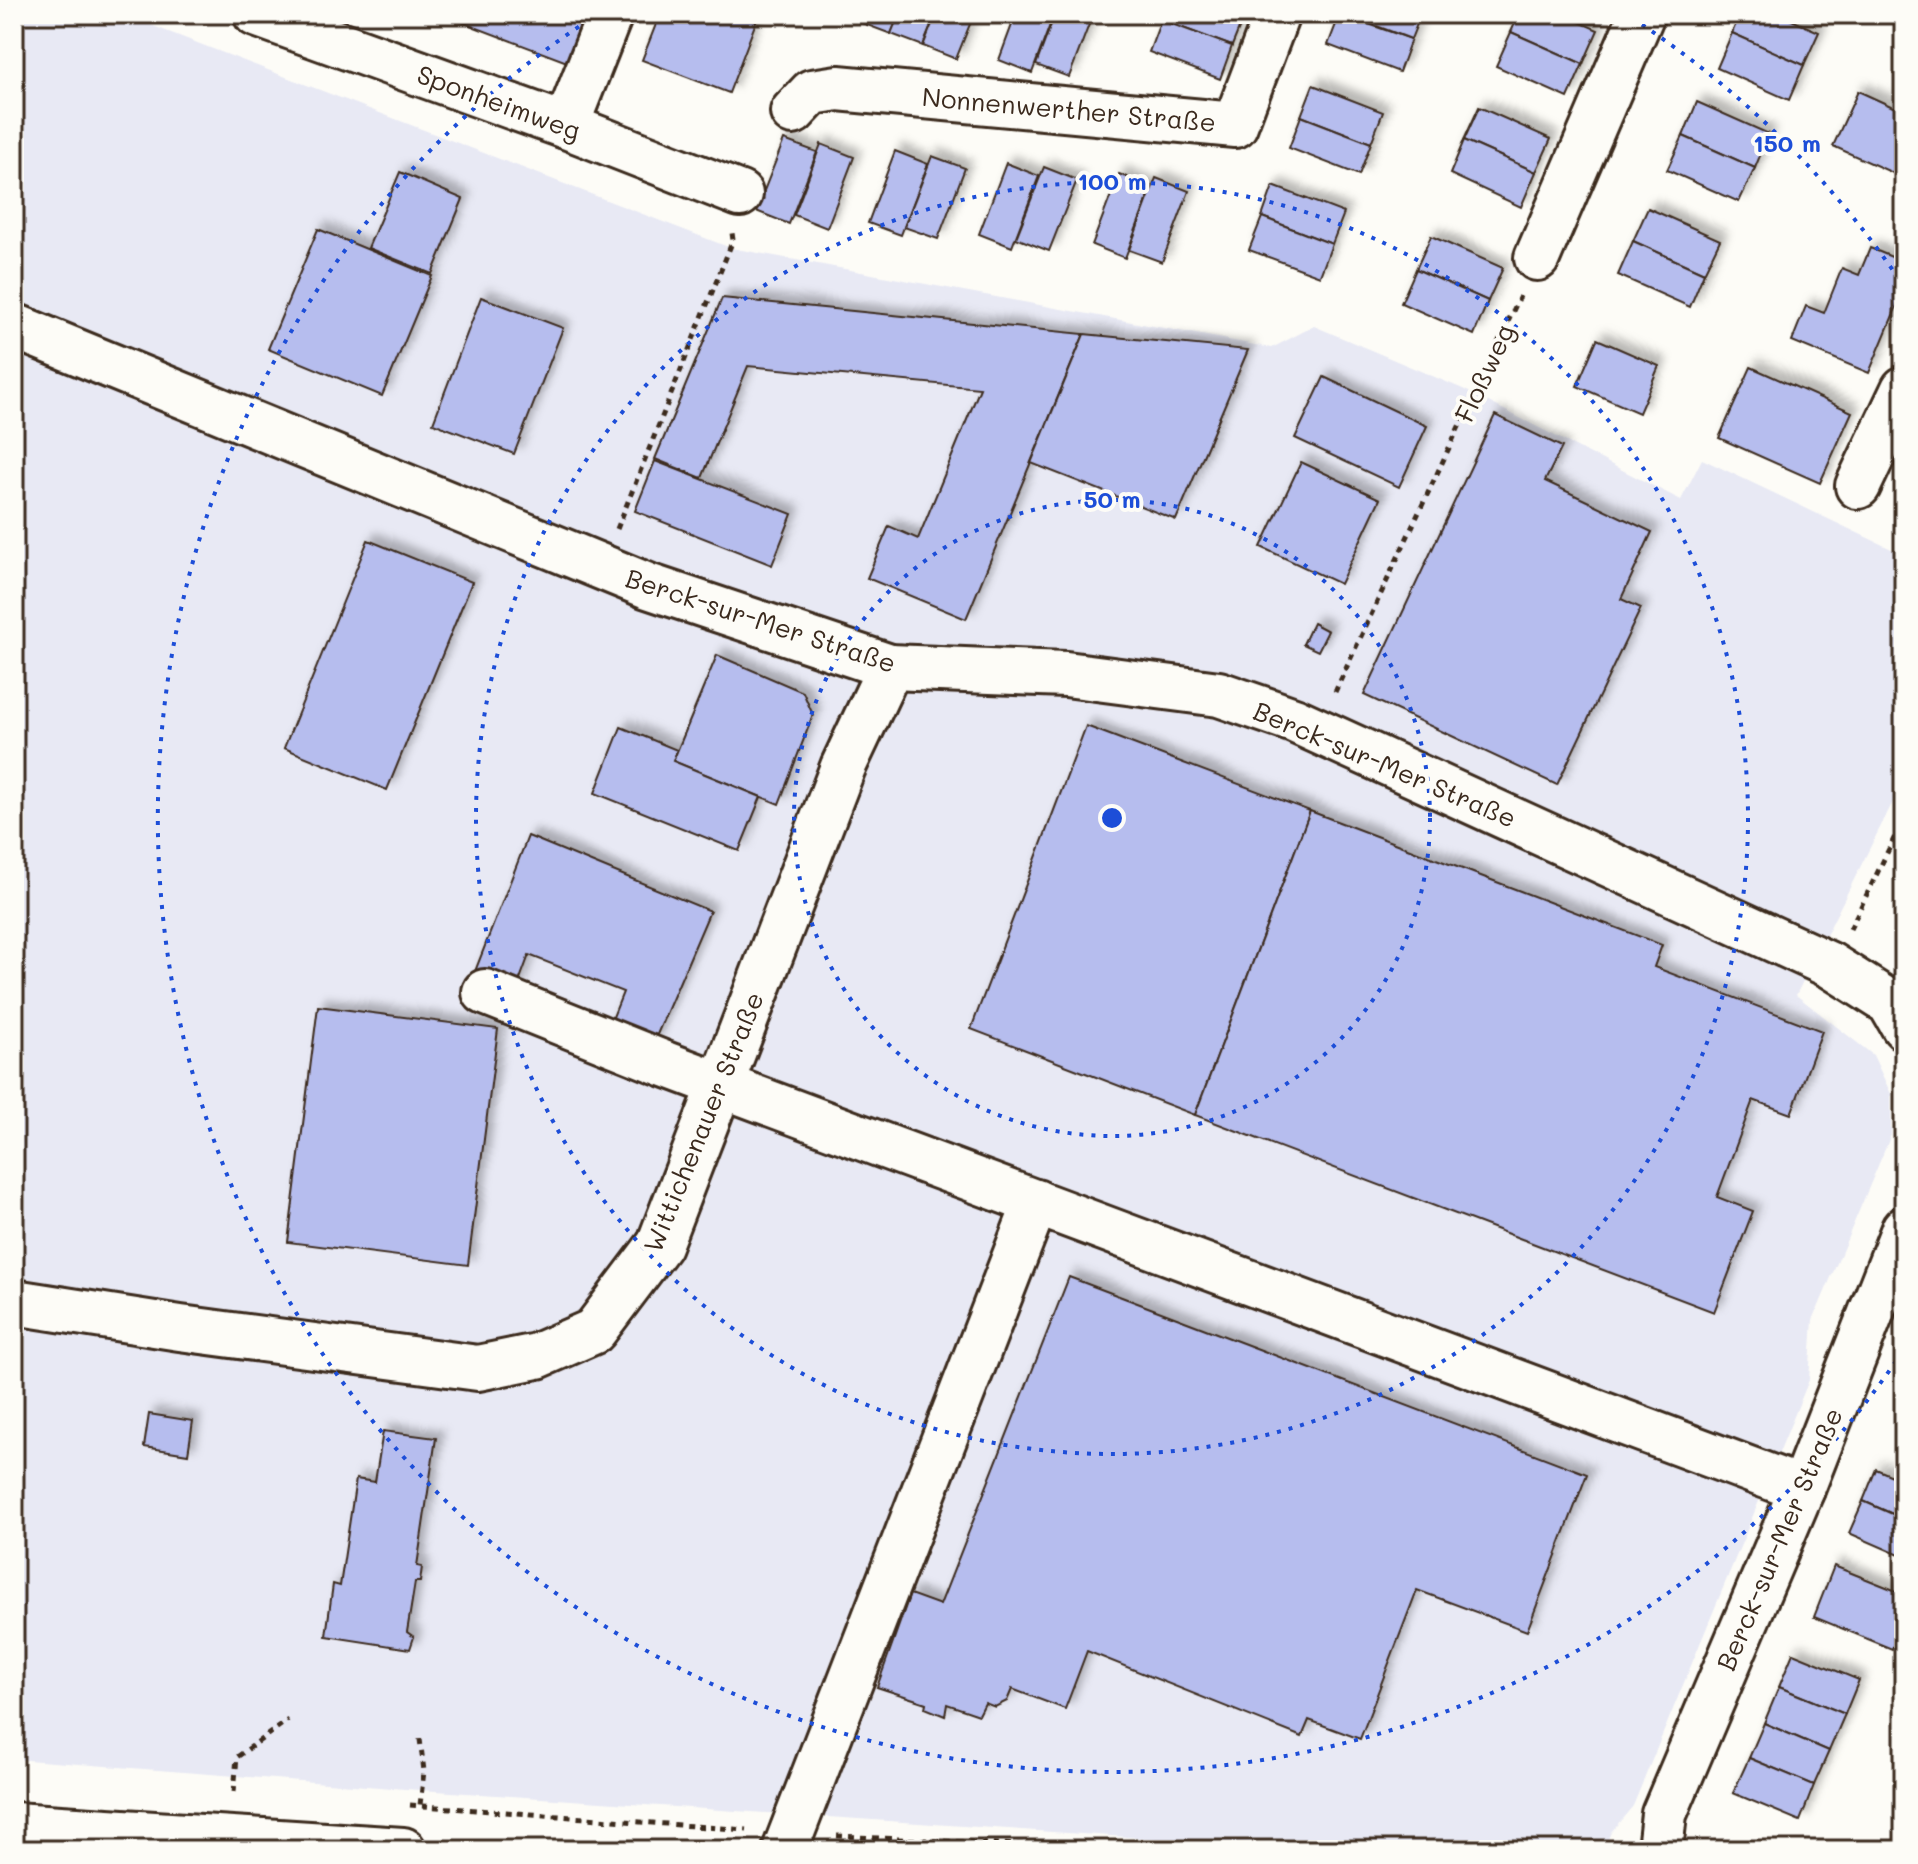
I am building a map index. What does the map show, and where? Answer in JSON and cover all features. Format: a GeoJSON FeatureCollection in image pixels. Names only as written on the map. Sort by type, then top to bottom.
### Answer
{"type":"FeatureCollection","features":[{"type":"Feature","properties":{"kind":"street"},"geometry":{"type":"LineString","coordinates":[[566,126],[610,14]]}},
{"type":"Feature","properties":{"kind":"street","name":"Nonnenwerther Straße"},"geometry":{"type":"LineString","coordinates":[[793,112],[812,92],[838,88],[1235,125],[1277,14]]}},
{"type":"Feature","properties":{"kind":"street"},"geometry":{"type":"LineString","coordinates":[[1537,258],[1642,14]]}},
{"type":"Feature","properties":{"kind":"street","name":"Sponheimweg"},"geometry":{"type":"LineString","coordinates":[[285,19],[733,192]]}},
{"type":"Feature","properties":{"kind":"street","name":"Berck-sur-Mer Straße"},"geometry":{"type":"LineString","coordinates":[[14,326],[602,567],[890,667],[1066,674],[1219,694],[1318,729],[1830,965],[1890,1003],[1904,1027]]}},
{"type":"Feature","properties":{"kind":"street"},"geometry":{"type":"LineString","coordinates":[[1858,486],[1904,389]]}},
{"type":"Feature","properties":{"kind":"street","name":"Wittichenauer Straße"},"geometry":{"type":"LineString","coordinates":[[14,1302],[478,1368],[537,1356],[594,1331],[659,1245],[843,767],[890,667]]}},
{"type":"Feature","properties":{"kind":"street"},"geometry":{"type":"LineString","coordinates":[[485,992],[721,1084],[1802,1489]]}},
{"type":"Feature","properties":{"kind":"street"},"geometry":{"type":"LineString","coordinates":[[787,1842],[1036,1202]]}},
{"type":"Feature","properties":{"kind":"street","name":"Berck-sur-Mer Straße"},"geometry":{"type":"LineString","coordinates":[[1660,1850],[1664,1814],[1802,1489],[1904,1229]]}},
{"type":"Feature","properties":{"kind":"street"},"geometry":{"type":"LineString","coordinates":[[14,1825],[403,1850]]}},
{"type":"Feature","properties":{"kind":"path"},"geometry":{"type":"LineString","coordinates":[[602,567],[733,240],[733,192]]}},
{"type":"Feature","properties":{"kind":"path","name":"Floßweg"},"geometry":{"type":"LineString","coordinates":[[1318,729],[1537,258]]}},
{"type":"Feature","properties":{"kind":"path"},"geometry":{"type":"LineString","coordinates":[[1830,965],[1904,818]]}},
{"type":"Feature","properties":{"kind":"path"},"geometry":{"type":"LineString","coordinates":[[234,1792],[237,1757],[288,1720]]}},
{"type":"Feature","properties":{"kind":"path"},"geometry":{"type":"LineString","coordinates":[[420,1739],[424,1771],[420,1805]]}},
{"type":"Feature","properties":{"kind":"path"},"geometry":{"type":"LineString","coordinates":[[218,1792],[249,1793]]}},
{"type":"Feature","properties":{"kind":"path"},"geometry":{"type":"LineString","coordinates":[[404,1804],[787,1842],[1127,1850]]}},
{"type":"Feature","properties":{"kind":"shaded area"},"geometry":{"type":"Polygon","coordinates":[[[14,14],[122,14],[731,248],[1272,348],[1314,326],[1463,389],[1681,500],[1702,459],[1904,555],[1904,780],[1796,995],[1873,1055],[1891,1094],[1891,1135],[1813,1320],[1809,1380],[1633,1806],[1611,1832],[1604,1850],[1324,1850],[405,1789],[14,1759],[14,14]]]}},
{"type":"Feature","properties":{"kind":"building"},"geometry":{"type":"Polygon","coordinates":[[[458,14],[586,14],[567,62],[456,20],[458,14]]]}},
{"type":"Feature","properties":{"kind":"building"},"geometry":{"type":"Polygon","coordinates":[[[660,14],[759,14],[729,93],[642,60],[660,14]]]}},
{"type":"Feature","properties":{"kind":"building"},"geometry":{"type":"Polygon","coordinates":[[[862,14],[899,14],[891,34],[859,22],[862,14]]]}},
{"type":"Feature","properties":{"kind":"building"},"geometry":{"type":"Polygon","coordinates":[[[899,14],[936,14],[923,46],[891,34],[899,14]]]}},
{"type":"Feature","properties":{"kind":"building"},"geometry":{"type":"Polygon","coordinates":[[[936,14],[974,14],[956,59],[923,46],[936,14]]]}},
{"type":"Feature","properties":{"kind":"building"},"geometry":{"type":"Polygon","coordinates":[[[1016,14],[1054,14],[1032,73],[999,60],[1016,14]]]}},
{"type":"Feature","properties":{"kind":"building"},"geometry":{"type":"Polygon","coordinates":[[[1055,14],[1093,14],[1069,77],[1036,65],[1055,14]]]}},
{"type":"Feature","properties":{"kind":"building"},"geometry":{"type":"Polygon","coordinates":[[[1163,14],[1245,14],[1232,46],[1161,20],[1163,14]]]}},
{"type":"Feature","properties":{"kind":"building"},"geometry":{"type":"Polygon","coordinates":[[[1340,14],[1411,39],[1399,72],[1328,45],[1340,14]]]}},
{"type":"Feature","properties":{"kind":"building"},"geometry":{"type":"Polygon","coordinates":[[[1345,14],[1421,14],[1411,39],[1345,14]]]}},
{"type":"Feature","properties":{"kind":"building"},"geometry":{"type":"Polygon","coordinates":[[[1519,14],[1561,14],[1598,30],[1583,64],[1511,32],[1519,14]]]}},
{"type":"Feature","properties":{"kind":"building"},"geometry":{"type":"Polygon","coordinates":[[[1740,14],[1778,14],[1819,32],[1804,65],[1732,33],[1740,14]]]}},
{"type":"Feature","properties":{"kind":"building"},"geometry":{"type":"Polygon","coordinates":[[[1161,20],[1232,46],[1220,79],[1149,52],[1161,20]]]}},
{"type":"Feature","properties":{"kind":"building"},"geometry":{"type":"Polygon","coordinates":[[[1511,32],[1583,64],[1568,98],[1496,66],[1511,32]]]}},
{"type":"Feature","properties":{"kind":"building"},"geometry":{"type":"Polygon","coordinates":[[[1732,33],[1804,65],[1789,100],[1717,68],[1732,33]]]}},
{"type":"Feature","properties":{"kind":"building"},"geometry":{"type":"Polygon","coordinates":[[[1313,85],[1383,112],[1371,143],[1301,116],[1313,85]]]}},
{"type":"Feature","properties":{"kind":"building"},"geometry":{"type":"Polygon","coordinates":[[[1858,91],[1904,112],[1904,178],[1833,146],[1858,91]]]}},
{"type":"Feature","properties":{"kind":"building"},"geometry":{"type":"Polygon","coordinates":[[[1697,102],[1769,134],[1755,168],[1683,136],[1697,102]]]}},
{"type":"Feature","properties":{"kind":"building"},"geometry":{"type":"Polygon","coordinates":[[[1479,107],[1551,139],[1536,172],[1464,140],[1479,107]]]}},
{"type":"Feature","properties":{"kind":"building"},"geometry":{"type":"Polygon","coordinates":[[[1301,116],[1371,143],[1359,175],[1289,148],[1301,116]]]}},
{"type":"Feature","properties":{"kind":"building"},"geometry":{"type":"Polygon","coordinates":[[[1683,136],[1755,168],[1739,202],[1667,170],[1683,136]]]}},
{"type":"Feature","properties":{"kind":"building"},"geometry":{"type":"Polygon","coordinates":[[[784,140],[817,152],[789,224],[756,211],[784,140]]]}},
{"type":"Feature","properties":{"kind":"building"},"geometry":{"type":"Polygon","coordinates":[[[1464,140],[1536,172],[1521,207],[1450,174],[1464,140]]]}},
{"type":"Feature","properties":{"kind":"building"},"geometry":{"type":"Polygon","coordinates":[[[821,144],[854,157],[827,228],[794,215],[821,144]]]}},
{"type":"Feature","properties":{"kind":"building"},"geometry":{"type":"Polygon","coordinates":[[[895,151],[928,164],[901,235],[868,223],[895,151]]]}},
{"type":"Feature","properties":{"kind":"building"},"geometry":{"type":"Polygon","coordinates":[[[932,156],[965,168],[938,239],[904,227],[932,156]]]}},
{"type":"Feature","properties":{"kind":"building"},"geometry":{"type":"Polygon","coordinates":[[[1006,163],[1039,176],[1012,247],[979,234],[1006,163]]]}},
{"type":"Feature","properties":{"kind":"building"},"geometry":{"type":"Polygon","coordinates":[[[1044,167],[1077,180],[1049,251],[1016,238],[1044,167]]]}},
{"type":"Feature","properties":{"kind":"building"},"geometry":{"type":"Polygon","coordinates":[[[400,172],[463,199],[432,274],[368,248],[400,172]]]}},
{"type":"Feature","properties":{"kind":"building"},"geometry":{"type":"Polygon","coordinates":[[[1119,174],[1152,187],[1125,258],[1092,245],[1119,174]]]}},
{"type":"Feature","properties":{"kind":"building"},"geometry":{"type":"Polygon","coordinates":[[[1156,178],[1189,191],[1162,262],[1129,250],[1156,178]]]}},
{"type":"Feature","properties":{"kind":"building"},"geometry":{"type":"Polygon","coordinates":[[[1273,186],[1344,213],[1332,244],[1262,217],[1273,186]]]}},
{"type":"Feature","properties":{"kind":"building"},"geometry":{"type":"Polygon","coordinates":[[[1648,208],[1720,240],[1704,273],[1633,241],[1648,208]]]}},
{"type":"Feature","properties":{"kind":"building"},"geometry":{"type":"Polygon","coordinates":[[[1262,217],[1332,244],[1320,276],[1249,250],[1262,217]]]}},
{"type":"Feature","properties":{"kind":"building"},"geometry":{"type":"Polygon","coordinates":[[[318,229],[432,276],[382,396],[268,349],[318,229]]]}},
{"type":"Feature","properties":{"kind":"building"},"geometry":{"type":"Polygon","coordinates":[[[1431,236],[1503,268],[1488,301],[1416,269],[1431,236]]]}},
{"type":"Feature","properties":{"kind":"building"},"geometry":{"type":"Polygon","coordinates":[[[1633,241],[1704,273],[1690,307],[1618,275],[1633,241]]]}},
{"type":"Feature","properties":{"kind":"building"},"geometry":{"type":"Polygon","coordinates":[[[1870,248],[1904,262],[1904,289],[1869,373],[1792,341],[1806,306],[1824,313],[1842,268],[1859,275],[1870,248]]]}},
{"type":"Feature","properties":{"kind":"building"},"geometry":{"type":"Polygon","coordinates":[[[1416,269],[1488,301],[1474,335],[1401,303],[1416,269]]]}},
{"type":"Feature","properties":{"kind":"building"},"geometry":{"type":"Polygon","coordinates":[[[481,297],[563,328],[514,454],[433,423],[481,297]]]}},
{"type":"Feature","properties":{"kind":"building"},"geometry":{"type":"Polygon","coordinates":[[[722,298],[1084,334],[966,619],[867,578],[889,526],[918,539],[980,388],[748,366],[702,478],[655,459],[722,298]]]}},
{"type":"Feature","properties":{"kind":"building"},"geometry":{"type":"Polygon","coordinates":[[[1084,334],[1248,350],[1176,520],[1031,463],[1084,334]]]}},
{"type":"Feature","properties":{"kind":"building"},"geometry":{"type":"Polygon","coordinates":[[[1597,339],[1659,366],[1639,413],[1577,386],[1597,339]]]}},
{"type":"Feature","properties":{"kind":"building"},"geometry":{"type":"Polygon","coordinates":[[[1751,367],[1852,412],[1820,483],[1719,438],[1751,367]]]}},
{"type":"Feature","properties":{"kind":"building"},"geometry":{"type":"Polygon","coordinates":[[[1324,377],[1427,426],[1399,487],[1295,438],[1324,377]]]}},
{"type":"Feature","properties":{"kind":"building"},"geometry":{"type":"Polygon","coordinates":[[[1495,415],[1562,447],[1545,481],[1652,532],[1621,599],[1641,608],[1557,785],[1364,695],[1495,415]]]}},
{"type":"Feature","properties":{"kind":"building"},"geometry":{"type":"Polygon","coordinates":[[[655,461],[792,514],[772,565],[635,511],[655,461]]]}},
{"type":"Feature","properties":{"kind":"building"},"geometry":{"type":"Polygon","coordinates":[[[1301,462],[1380,499],[1340,584],[1261,547],[1301,462]]]}},
{"type":"Feature","properties":{"kind":"building"},"geometry":{"type":"Polygon","coordinates":[[[368,540],[472,582],[387,790],[284,748],[368,540]]]}},
{"type":"Feature","properties":{"kind":"building"},"geometry":{"type":"Polygon","coordinates":[[[1313,623],[1328,631],[1318,651],[1303,644],[1313,623]]]}},
{"type":"Feature","properties":{"kind":"building"},"geometry":{"type":"Polygon","coordinates":[[[717,655],[803,692],[813,715],[779,804],[673,761],[717,655]]]}},
{"type":"Feature","properties":{"kind":"building"},"geometry":{"type":"Polygon","coordinates":[[[1086,726],[1310,811],[1195,1115],[971,1029],[1086,726]]]}},
{"type":"Feature","properties":{"kind":"building"},"geometry":{"type":"Polygon","coordinates":[[[621,727],[677,750],[673,761],[761,797],[739,851],[595,793],[621,727]]]}},
{"type":"Feature","properties":{"kind":"building"},"geometry":{"type":"Polygon","coordinates":[[[1310,811],[1662,945],[1654,967],[1822,1031],[1791,1114],[1753,1100],[1717,1197],[1753,1211],[1714,1312],[1195,1115],[1310,811]]]}},
{"type":"Feature","properties":{"kind":"building"},"geometry":{"type":"Polygon","coordinates":[[[528,836],[710,911],[653,1044],[609,1027],[623,992],[529,955],[516,990],[474,974],[528,836]]]}},
{"type":"Feature","properties":{"kind":"building"},"geometry":{"type":"Polygon","coordinates":[[[318,1006],[498,1029],[468,1265],[288,1242],[318,1006]]]}},
{"type":"Feature","properties":{"kind":"building"},"geometry":{"type":"Polygon","coordinates":[[[1069,1277],[1587,1474],[1527,1631],[1417,1590],[1360,1739],[1309,1720],[1302,1737],[1087,1651],[1065,1709],[1012,1689],[1007,1701],[995,1707],[985,1703],[979,1715],[947,1704],[945,1716],[925,1708],[926,1703],[877,1687],[910,1594],[940,1605],[1069,1277]]]}},
{"type":"Feature","properties":{"kind":"building"},"geometry":{"type":"Polygon","coordinates":[[[149,1414],[193,1421],[188,1454],[144,1447],[149,1414]]]}},
{"type":"Feature","properties":{"kind":"building"},"geometry":{"type":"Polygon","coordinates":[[[383,1431],[436,1438],[417,1566],[422,1567],[420,1582],[415,1582],[407,1632],[414,1637],[410,1649],[326,1636],[333,1584],[340,1586],[356,1479],[375,1482],[383,1431]]]}},
{"type":"Feature","properties":{"kind":"building"},"geometry":{"type":"Polygon","coordinates":[[[1876,1469],[1904,1481],[1904,1519],[1863,1501],[1876,1469]]]}},
{"type":"Feature","properties":{"kind":"building"},"geometry":{"type":"Polygon","coordinates":[[[1863,1501],[1904,1519],[1904,1557],[1849,1533],[1863,1501]]]}},
{"type":"Feature","properties":{"kind":"building"},"geometry":{"type":"Polygon","coordinates":[[[1834,1566],[1904,1594],[1904,1619],[1892,1649],[1814,1617],[1834,1566]]]}},
{"type":"Feature","properties":{"kind":"building"},"geometry":{"type":"Polygon","coordinates":[[[1793,1653],[1859,1680],[1845,1714],[1779,1687],[1793,1653]]]}},
{"type":"Feature","properties":{"kind":"building"},"geometry":{"type":"Polygon","coordinates":[[[1779,1687],[1845,1714],[1829,1751],[1764,1723],[1779,1687]]]}},
{"type":"Feature","properties":{"kind":"building"},"geometry":{"type":"Polygon","coordinates":[[[1764,1723],[1829,1751],[1814,1785],[1749,1758],[1764,1723]]]}},
{"type":"Feature","properties":{"kind":"building"},"geometry":{"type":"Polygon","coordinates":[[[1749,1758],[1814,1785],[1800,1821],[1733,1793],[1749,1758]]]}}]}
